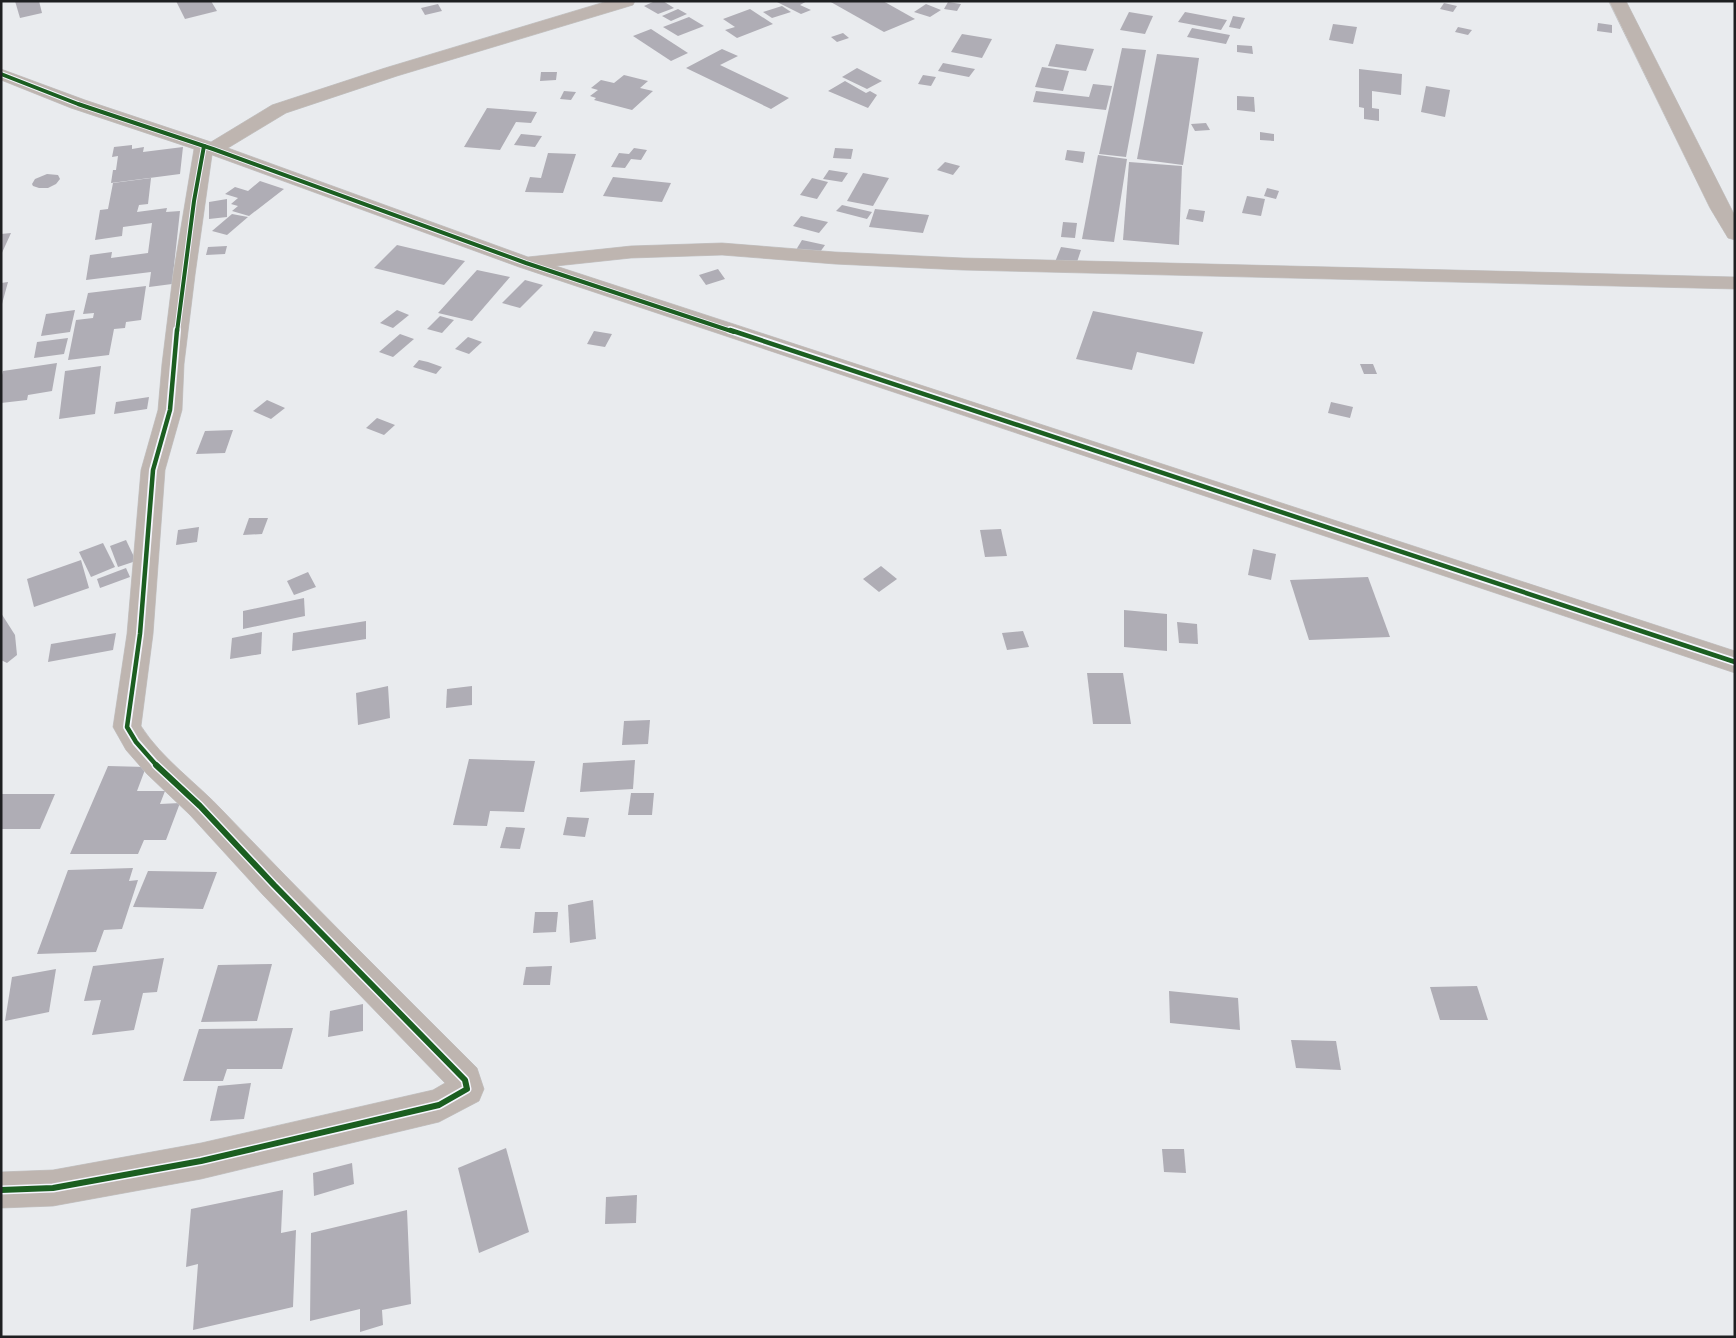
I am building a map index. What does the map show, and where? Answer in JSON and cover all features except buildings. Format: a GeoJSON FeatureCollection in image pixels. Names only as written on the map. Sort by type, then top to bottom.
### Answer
{"type":"FeatureCollection","features":[{"type":"Feature","properties":{"kind":"street"},"geometry":{"type":"LineString","coordinates":[[1,1190],[53,1188],[201,1161],[439,1105],[467,1088],[465,1080],[200,806],[157,766],[136,742],[127,727],[140,634],[153,470],[170,410],[173,364],[194,200],[209,147],[279,109],[391,72],[627,1]]}},
{"type":"Feature","properties":{"kind":"street"},"geometry":{"type":"LineString","coordinates":[[1617,1],[1690,150],[1735,234]]}},
{"type":"Feature","properties":{"kind":"street"},"geometry":{"type":"LineString","coordinates":[[1,74],[78,104],[209,147],[526,262],[1735,662]]}},
{"type":"Feature","properties":{"kind":"street"},"geometry":{"type":"LineString","coordinates":[[526,262],[631,252],[722,249],[835,258],[962,264],[1735,283]]}},
{"type":"Feature","properties":{"kind":"cycle path"},"geometry":{"type":"LineString","coordinates":[[1,74],[78,104],[213,149],[526,263],[1735,662]]}},
{"type":"Feature","properties":{"kind":"cycle path"},"geometry":{"type":"LineString","coordinates":[[1,1190],[53,1188],[201,1161],[439,1105],[467,1089],[465,1080],[274,885],[200,806],[157,766],[136,742],[127,727],[140,634],[153,470],[170,410],[173,364],[184,275],[204,146]]}}]}
